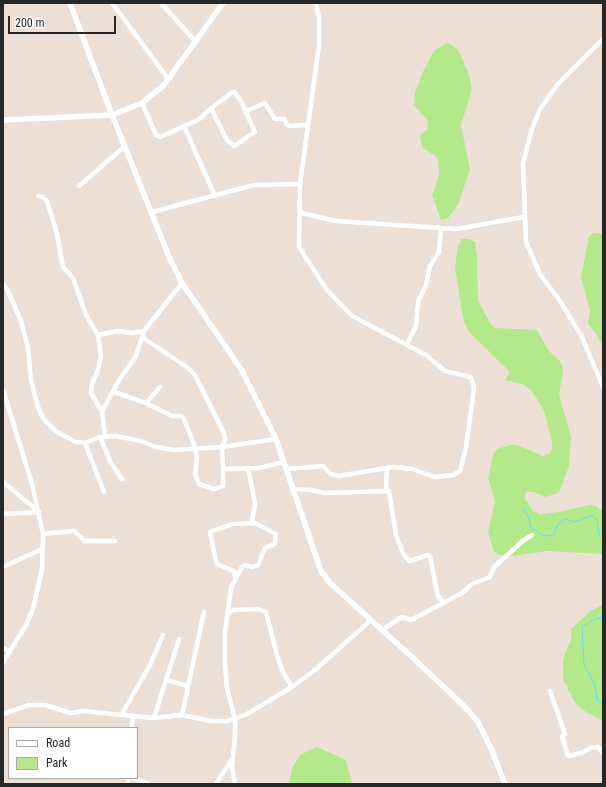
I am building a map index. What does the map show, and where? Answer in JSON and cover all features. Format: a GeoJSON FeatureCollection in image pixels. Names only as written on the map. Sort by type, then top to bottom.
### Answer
{"type":"FeatureCollection","features":[{"type":"Feature","properties":{"kind":"street"},"geometry":{"type":"LineString","coordinates":[[70,3],[112,115],[182,283],[241,369],[276,439],[321,571],[330,583],[464,706],[478,722],[505,784]]}},
{"type":"Feature","properties":{"kind":"street"},"geometry":{"type":"LineString","coordinates":[[112,3],[166,76],[170,78]]}},
{"type":"Feature","properties":{"kind":"street"},"geometry":{"type":"LineString","coordinates":[[161,3],[195,41]]}},
{"type":"Feature","properties":{"kind":"street"},"geometry":{"type":"LineString","coordinates":[[3,120],[112,115],[142,103],[157,92],[170,78],[223,3]]}},
{"type":"Feature","properties":{"kind":"street"},"geometry":{"type":"LineString","coordinates":[[287,469],[323,466],[331,474],[338,476],[387,468],[412,469],[434,477],[457,473],[460,470],[471,423],[474,389],[472,379],[445,371],[436,361],[407,344],[352,316],[327,290],[299,247],[301,213],[300,184],[319,46],[319,18],[316,3]]}},
{"type":"Feature","properties":{"kind":"street"},"geometry":{"type":"LineString","coordinates":[[603,39],[557,85],[537,115],[523,163],[524,217],[526,242],[530,255],[540,274],[560,301],[582,337],[603,387]]}},
{"type":"Feature","properties":{"kind":"street"},"geometry":{"type":"LineString","coordinates":[[142,103],[157,136],[198,120],[211,108],[234,92],[240,99],[255,132],[235,147],[227,140],[211,108]]}},
{"type":"Feature","properties":{"kind":"street"},"geometry":{"type":"LineString","coordinates":[[246,111],[265,103],[276,120],[284,119],[287,125],[290,126],[307,125]]}},
{"type":"Feature","properties":{"kind":"street"},"geometry":{"type":"LineString","coordinates":[[184,126],[215,196]]}},
{"type":"Feature","properties":{"kind":"street"},"geometry":{"type":"LineString","coordinates":[[79,186],[125,146]]}},
{"type":"Feature","properties":{"kind":"street"},"geometry":{"type":"LineString","coordinates":[[152,212],[259,184],[300,184]]}},
{"type":"Feature","properties":{"kind":"street"},"geometry":{"type":"LineString","coordinates":[[38,196],[44,197],[47,201],[57,234],[63,267],[73,278],[86,315],[98,335],[101,356],[98,370],[92,384],[91,393],[102,412],[105,436]]}},
{"type":"Feature","properties":{"kind":"street"},"geometry":{"type":"LineString","coordinates":[[301,213],[336,221],[456,229],[524,217]]}},
{"type":"Feature","properties":{"kind":"street"},"geometry":{"type":"LineString","coordinates":[[407,344],[416,326],[418,302],[426,285],[430,266],[439,252],[441,228]]}},
{"type":"Feature","properties":{"kind":"street"},"geometry":{"type":"LineString","coordinates":[[102,412],[114,392],[119,380],[136,356],[144,331],[182,283]]}},
{"type":"Feature","properties":{"kind":"street"},"geometry":{"type":"LineString","coordinates":[[3,284],[8,291],[21,321],[28,348],[31,380],[42,415],[57,432],[76,442],[85,444],[105,436],[134,440],[164,449],[222,447],[276,439]]}},
{"type":"Feature","properties":{"kind":"street"},"geometry":{"type":"LineString","coordinates":[[98,335],[118,331],[132,333],[144,331]]}},
{"type":"Feature","properties":{"kind":"street"},"geometry":{"type":"LineString","coordinates":[[114,392],[146,403],[172,416],[181,416],[184,419],[195,447],[197,458],[195,475],[199,484],[209,488],[220,488],[224,483],[222,447],[225,439],[224,433],[195,375],[188,368],[142,337]]}},
{"type":"Feature","properties":{"kind":"street"},"geometry":{"type":"LineString","coordinates":[[146,403],[160,387]]}},
{"type":"Feature","properties":{"kind":"street"},"geometry":{"type":"LineString","coordinates":[[3,390],[32,484],[43,534],[42,569],[33,608],[26,625],[3,662]]}},
{"type":"Feature","properties":{"kind":"street"},"geometry":{"type":"LineString","coordinates":[[100,437],[111,463],[122,479]]}},
{"type":"Feature","properties":{"kind":"street"},"geometry":{"type":"LineString","coordinates":[[85,444],[104,492]]}},
{"type":"Feature","properties":{"kind":"street"},"geometry":{"type":"LineString","coordinates":[[223,469],[258,468],[284,462]]}},
{"type":"Feature","properties":{"kind":"street"},"geometry":{"type":"LineString","coordinates":[[248,468],[255,503],[252,523]]}},
{"type":"Feature","properties":{"kind":"street"},"geometry":{"type":"LineString","coordinates":[[387,468],[386,489],[389,491],[390,508],[396,538],[403,553],[409,561],[428,555],[430,557],[438,596],[443,602]]}},
{"type":"Feature","properties":{"kind":"street"},"geometry":{"type":"LineString","coordinates":[[3,482],[39,512]]}},
{"type":"Feature","properties":{"kind":"street"},"geometry":{"type":"LineString","coordinates":[[294,489],[311,490],[324,493],[389,491]]}},
{"type":"Feature","properties":{"kind":"street"},"geometry":{"type":"LineString","coordinates":[[3,514],[39,512]]}},
{"type":"Feature","properties":{"kind":"street"},"geometry":{"type":"LineString","coordinates":[[235,577],[234,571],[219,565],[216,562],[210,532],[232,524],[259,523],[276,534],[276,543],[265,548],[258,565],[252,567],[244,565],[235,577],[231,588],[225,633],[227,688],[235,719],[236,737],[232,758],[235,784]]}},
{"type":"Feature","properties":{"kind":"street"},"geometry":{"type":"LineString","coordinates":[[43,534],[74,531],[85,541],[115,541]]}},
{"type":"Feature","properties":{"kind":"street"},"geometry":{"type":"LineString","coordinates":[[382,630],[400,618],[404,617],[411,620],[462,593],[472,584],[490,577],[491,570],[532,535]]}},
{"type":"Feature","properties":{"kind":"street"},"geometry":{"type":"LineString","coordinates":[[3,567],[42,549]]}},
{"type":"Feature","properties":{"kind":"street"},"geometry":{"type":"LineString","coordinates":[[228,614],[233,610],[258,609],[266,612],[277,655],[285,675],[292,686]]}},
{"type":"Feature","properties":{"kind":"street"},"geometry":{"type":"LineString","coordinates":[[182,715],[204,612]]}},
{"type":"Feature","properties":{"kind":"street"},"geometry":{"type":"LineString","coordinates":[[3,714],[29,705],[45,705],[71,713],[83,711],[154,718],[182,715],[211,722],[221,722],[235,719],[247,714],[315,670],[371,620]]}},
{"type":"Feature","properties":{"kind":"street"},"geometry":{"type":"LineString","coordinates":[[122,714],[150,665],[163,635]]}},
{"type":"Feature","properties":{"kind":"street"},"geometry":{"type":"LineString","coordinates":[[154,718],[179,639]]}},
{"type":"Feature","properties":{"kind":"street"},"geometry":{"type":"LineString","coordinates":[[3,648],[10,652]]}},
{"type":"Feature","properties":{"kind":"street"},"geometry":{"type":"LineString","coordinates":[[166,680],[188,686]]}},
{"type":"Feature","properties":{"kind":"street"},"geometry":{"type":"LineString","coordinates":[[550,691],[565,734],[562,736],[568,756],[581,753],[593,746],[598,747],[603,753]]}},
{"type":"Feature","properties":{"kind":"street"},"geometry":{"type":"LineString","coordinates":[[131,727],[134,716]]}},
{"type":"Feature","properties":{"kind":"street"},"geometry":{"type":"LineString","coordinates":[[216,784],[232,758]]}},
{"type":"Feature","properties":{"kind":"street"},"geometry":{"type":"LineString","coordinates":[[136,779],[149,784]]}},
{"type":"Feature","properties":{"kind":"green space"},"geometry":{"type":"Polygon","coordinates":[[[447,43],[454,46],[459,51],[470,77],[472,90],[461,125],[470,169],[458,205],[448,218],[441,220],[432,195],[439,175],[438,162],[436,156],[424,149],[421,143],[420,137],[428,127],[427,120],[414,105],[415,92],[425,67],[435,50],[447,43]]]}},
{"type":"Feature","properties":{"kind":"green space"},"geometry":{"type":"Polygon","coordinates":[[[594,233],[603,234],[603,347],[596,333],[588,324],[590,311],[581,278],[589,236],[594,233]]]}},
{"type":"Feature","properties":{"kind":"green space"},"geometry":{"type":"Polygon","coordinates":[[[462,239],[469,239],[475,242],[477,255],[478,300],[490,323],[495,328],[537,330],[549,351],[559,360],[562,366],[563,373],[559,394],[571,437],[569,466],[559,493],[545,497],[533,492],[526,492],[525,499],[533,511],[540,514],[559,512],[589,505],[596,506],[603,511],[603,554],[548,551],[513,556],[500,555],[494,552],[488,533],[495,501],[488,478],[493,455],[497,449],[510,445],[517,445],[543,456],[549,454],[552,449],[552,442],[544,411],[534,394],[525,385],[505,380],[510,372],[468,331],[463,318],[455,267],[458,246],[462,239]]]}},
{"type":"Feature","properties":{"kind":"green space"},"geometry":{"type":"Polygon","coordinates":[[[603,605],[603,721],[586,712],[575,703],[563,679],[563,659],[571,639],[571,629],[590,611],[603,605]]]}},
{"type":"Feature","properties":{"kind":"green space"},"geometry":{"type":"Polygon","coordinates":[[[317,747],[346,760],[352,784],[289,784],[292,768],[300,755],[317,747]]]}},
{"type":"Feature","properties":{"kind":"waterway"},"geometry":{"type":"LineString","coordinates":[[524,510],[529,518],[530,527],[544,536],[553,535],[558,524],[566,519],[573,522],[593,515],[597,520],[599,535],[603,537]]}},
{"type":"Feature","properties":{"kind":"waterway"},"geometry":{"type":"LineString","coordinates":[[603,618],[595,619],[582,627],[584,664],[595,685],[597,699],[603,705]]}}]}
